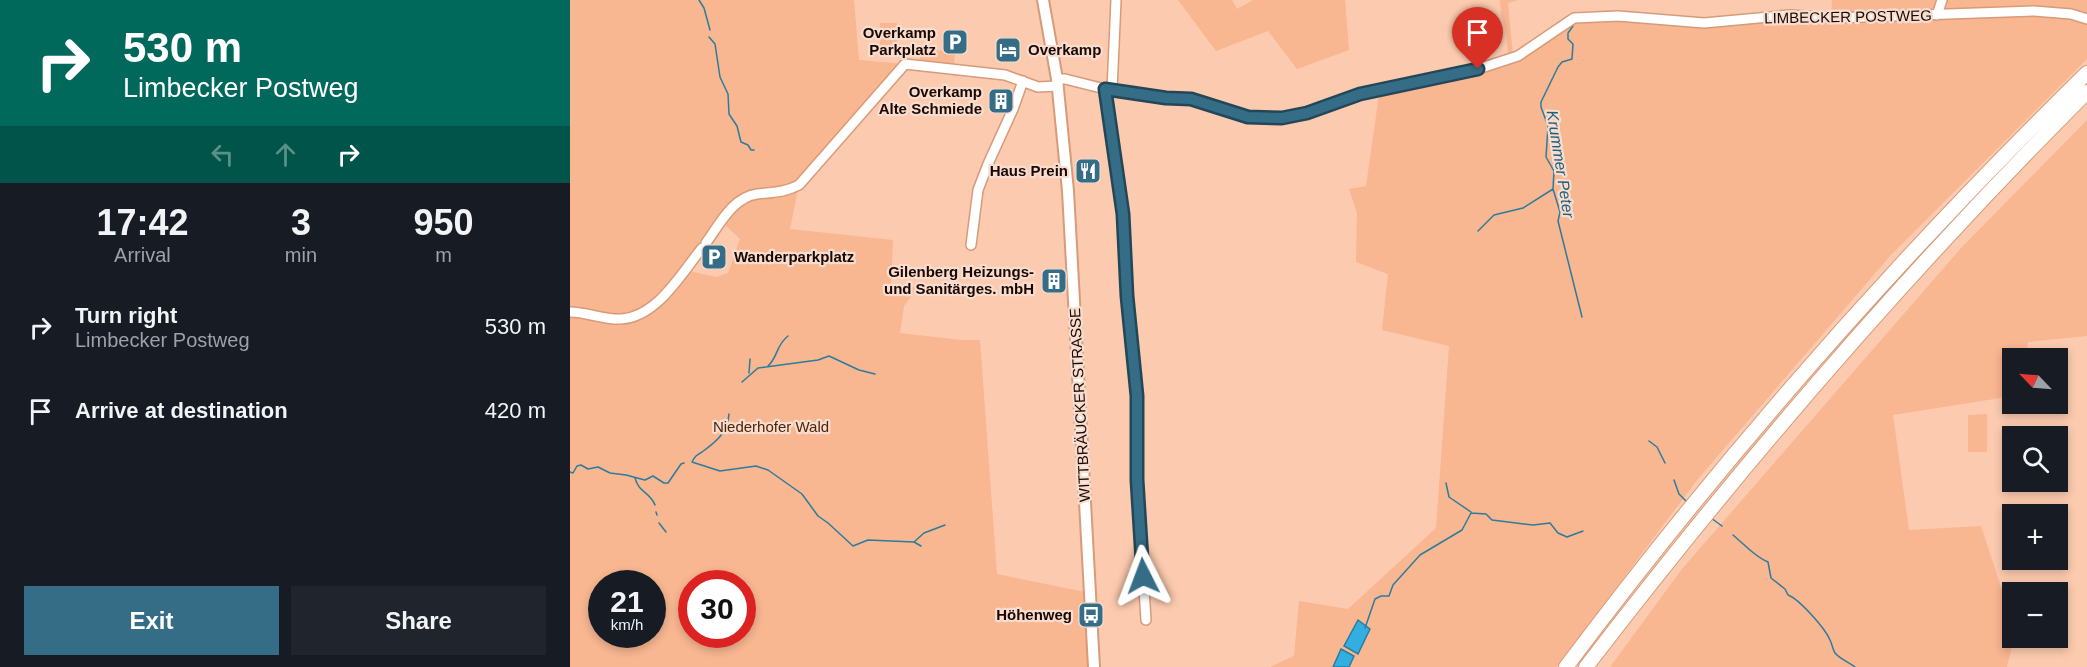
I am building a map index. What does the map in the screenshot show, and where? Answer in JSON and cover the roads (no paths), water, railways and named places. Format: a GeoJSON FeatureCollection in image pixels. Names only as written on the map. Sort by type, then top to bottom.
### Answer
{"type":"FeatureCollection","features":[{"type":"Feature","properties":{"kind":"highway"},"geometry":{"type":"LineString","coordinates":[[1586,667],[1666,564],[1750,462],[2087,74]]}},
{"type":"Feature","properties":{"kind":"highway"},"geometry":{"type":"LineString","coordinates":[[1566,667],[1653,555],[1738,452],[1885,284],[2039,130],[2087,92]]}},
{"type":"Feature","properties":{"kind":"main road","name":"WITTBRÄUCKER STRASSE"},"geometry":{"type":"LineString","coordinates":[[1043,0],[1058,83],[1068,191],[1094,667]]}},
{"type":"Feature","properties":{"kind":"street"},"geometry":{"type":"LineString","coordinates":[[1116,0],[1108,90],[1123,214],[1127,296],[1137,396],[1137,480],[1146,620]]}},
{"type":"Feature","properties":{"kind":"street"},"geometry":{"type":"LineString","coordinates":[[1937,15],[1942,0]]}},
{"type":"Feature","properties":{"kind":"street","name":"LIMBECKER POSTWEG"},"geometry":{"type":"LineString","coordinates":[[570,312],[619,319],[635,317],[656,304],[739,201],[757,194],[787,190],[799,185],[905,64],[994,73],[1038,87],[1069,80],[1108,90],[1191,99],[1248,117],[1282,118],[1307,113],[1360,94],[1478,69],[1518,56],[1574,18],[1618,16],[1704,23],[1790,15],[1834,18],[2034,11],[2071,14],[2087,19]]}},
{"type":"Feature","properties":{"kind":"street"},"geometry":{"type":"LineString","coordinates":[[971,245],[978,190],[1014,109],[1023,81]]}},
{"type":"Feature","properties":{"kind":"water"},"geometry":{"type":"Polygon","coordinates":[[[1358,620],[1370,629],[1358,654],[1344,646],[1358,620]]]}},
{"type":"Feature","properties":{"kind":"water"},"geometry":{"type":"Polygon","coordinates":[[[1341,649],[1354,656],[1349,667],[1333,667],[1341,649]]]}},
{"type":"Feature","properties":{"kind":"waterway"},"geometry":{"type":"LineString","coordinates":[[699,0],[704,8],[710,30]]}},
{"type":"Feature","properties":{"kind":"waterway","name":"Krummer Peter"},"geometry":{"type":"LineString","coordinates":[[1573,26],[1568,33],[1568,39],[1573,44],[1572,59],[1562,62],[1558,67],[1541,102],[1541,107],[1548,126],[1546,157],[1554,171],[1553,189],[1560,212],[1558,221],[1582,317]]}},
{"type":"Feature","properties":{"kind":"waterway"},"geometry":{"type":"LineString","coordinates":[[709,37],[715,44],[720,77],[728,94],[729,114],[737,126],[741,142],[754,150]]}},
{"type":"Feature","properties":{"kind":"waterway"},"geometry":{"type":"LineString","coordinates":[[1478,231],[1494,215],[1523,208],[1553,189]]}},
{"type":"Feature","properties":{"kind":"waterway"},"geometry":{"type":"LineString","coordinates":[[768,366],[781,343],[788,336]]}},
{"type":"Feature","properties":{"kind":"waterway"},"geometry":{"type":"LineString","coordinates":[[742,382],[758,368],[818,360],[829,356],[859,370],[875,374]]}},
{"type":"Feature","properties":{"kind":"waterway"},"geometry":{"type":"LineString","coordinates":[[749,373],[750,359]]}},
{"type":"Feature","properties":{"kind":"waterway"},"geometry":{"type":"LineString","coordinates":[[729,414],[720,436],[692,462],[720,471],[756,466],[768,470],[802,494],[818,516],[853,546],[868,540],[914,542],[924,533],[945,525]]}},
{"type":"Feature","properties":{"kind":"waterway"},"geometry":{"type":"LineString","coordinates":[[1649,441],[1657,447],[1665,463]]}},
{"type":"Feature","properties":{"kind":"waterway"},"geometry":{"type":"LineString","coordinates":[[570,472],[573,473],[577,466],[581,465],[588,469],[598,467],[610,473],[645,480],[653,476],[668,483],[684,463]]}},
{"type":"Feature","properties":{"kind":"waterway"},"geometry":{"type":"LineString","coordinates":[[635,478],[639,487],[655,505]]}},
{"type":"Feature","properties":{"kind":"waterway"},"geometry":{"type":"LineString","coordinates":[[1674,480],[1679,494],[1687,502]]}},
{"type":"Feature","properties":{"kind":"waterway"},"geometry":{"type":"LineString","coordinates":[[1446,483],[1449,497],[1471,512]]}},
{"type":"Feature","properties":{"kind":"waterway"},"geometry":{"type":"LineString","coordinates":[[1365,628],[1375,599],[1389,596],[1393,585],[1420,555],[1462,530],[1471,513],[1486,514],[1492,520],[1533,525],[1550,523],[1558,533],[1567,537],[1583,531]]}},
{"type":"Feature","properties":{"kind":"waterway"},"geometry":{"type":"LineString","coordinates":[[1711,518],[1722,526]]}},
{"type":"Feature","properties":{"kind":"waterway"},"geometry":{"type":"LineString","coordinates":[[659,523],[666,532]]}},
{"type":"Feature","properties":{"kind":"waterway"},"geometry":{"type":"LineString","coordinates":[[1733,535],[1754,554],[1768,562],[1771,578],[1805,608],[1817,622],[1827,635],[1835,653],[1855,667]]}},
{"type":"Feature","properties":{"kind":"waterway"},"geometry":{"type":"LineString","coordinates":[[914,542],[921,546]]}},
{"type":"Feature","properties":{"kind":"place","name":"Overkamp Parkplatz"},"geometry":{"type":"Point","coordinates":[955,42]}},
{"type":"Feature","properties":{"kind":"place","name":"Overkamp"},"geometry":{"type":"Point","coordinates":[1008,50]}},
{"type":"Feature","properties":{"kind":"place","name":"Overkamp Alte Schmiede"},"geometry":{"type":"Point","coordinates":[1001,101]}},
{"type":"Feature","properties":{"kind":"place","name":"Haus Prein"},"geometry":{"type":"Point","coordinates":[1088,171]}},
{"type":"Feature","properties":{"kind":"place","name":"Wanderparkplatz"},"geometry":{"type":"Point","coordinates":[714,257]}},
{"type":"Feature","properties":{"kind":"place","name":"Gilenberg Heizungs- und Sanitärges. mbH"},"geometry":{"type":"Point","coordinates":[1054,281]}},
{"type":"Feature","properties":{"kind":"place","name":"Höhenweg"},"geometry":{"type":"Point","coordinates":[1091,615]}},
{"type":"Feature","properties":{"kind":"park label","name":"Niederhofer Wald"},"geometry":{"type":"Point","coordinates":[771,427]}}]}
